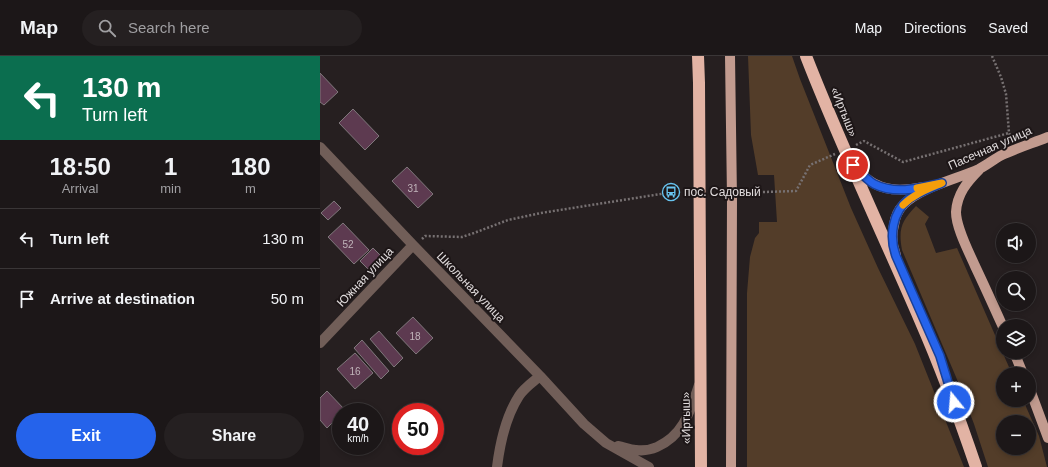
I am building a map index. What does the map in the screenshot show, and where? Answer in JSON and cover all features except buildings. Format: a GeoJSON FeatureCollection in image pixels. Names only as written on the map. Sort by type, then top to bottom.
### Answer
{"type":"FeatureCollection","features":[{"type":"Feature","properties":{"kind":"highway","name":"«Иртыш»"},"geometry":{"type":"LineString","coordinates":[[698,56],[701,467]]}},
{"type":"Feature","properties":{"kind":"highway","name":"«Иртыш»"},"geometry":{"type":"LineString","coordinates":[[806,56],[845,152],[920,321],[954,402],[976,467]]}},
{"type":"Feature","properties":{"kind":"main road"},"geometry":{"type":"LineString","coordinates":[[730,56],[732,190],[731,467]]}},
{"type":"Feature","properties":{"kind":"main road","name":"Пасечная улица"},"geometry":{"type":"LineString","coordinates":[[942,183],[980,168],[1015,149],[1048,137]]}},
{"type":"Feature","properties":{"kind":"main road"},"geometry":{"type":"LineString","coordinates":[[845,152],[853,165],[868,180],[883,187],[894,190],[905,190],[942,183]]}},
{"type":"Feature","properties":{"kind":"main road"},"geometry":{"type":"LineString","coordinates":[[980,168],[965,185],[959,199],[956,212],[958,224],[968,250],[999,319]]}},
{"type":"Feature","properties":{"kind":"main road"},"geometry":{"type":"LineString","coordinates":[[942,183],[919,193],[903,205],[894,222],[892,241],[896,256],[940,356],[954,402]]}},
{"type":"Feature","properties":{"kind":"main road"},"geometry":{"type":"LineString","coordinates":[[1036,406],[1048,438]]}},
{"type":"Feature","properties":{"kind":"street","name":"Школьная улица"},"geometry":{"type":"LineString","coordinates":[[320,147],[540,376],[584,424],[606,443]]}},
{"type":"Feature","properties":{"kind":"street","name":"Южная улица"},"geometry":{"type":"LineString","coordinates":[[320,343],[413,245]]}},
{"type":"Feature","properties":{"kind":"street"},"geometry":{"type":"LineString","coordinates":[[497,467],[500,448],[508,419],[520,395],[540,376]]}},
{"type":"Feature","properties":{"kind":"street"},"geometry":{"type":"LineString","coordinates":[[606,443],[637,451],[650,450],[665,443],[678,433],[686,420],[700,383]]}},
{"type":"Feature","properties":{"kind":"street"},"geometry":{"type":"LineString","coordinates":[[606,443],[649,467]]}},
{"type":"Feature","properties":{"kind":"path"},"geometry":{"type":"LineString","coordinates":[[992,56],[1006,94],[1010,133],[1015,149]]}},
{"type":"Feature","properties":{"kind":"path"},"geometry":{"type":"LineString","coordinates":[[763,192],[796,191],[810,165],[845,152],[864,141],[903,162],[1010,133]]}},
{"type":"Feature","properties":{"kind":"path"},"geometry":{"type":"LineString","coordinates":[[413,245],[425,236],[462,236],[508,220],[667,193]]}},
{"type":"Feature","properties":{"kind":"shaded area"},"geometry":{"type":"Polygon","coordinates":[[[748,56],[792,56],[851,208],[915,344],[964,467],[747,467],[747,293],[750,257],[755,238],[759,233],[759,222],[777,222],[774,175],[758,175],[751,135],[748,56]]]}},
{"type":"Feature","properties":{"kind":"shaded area"},"geometry":{"type":"Polygon","coordinates":[[[916,206],[929,217],[925,224],[936,253],[957,248],[996,337],[996,359],[1005,359],[1009,367],[996,367],[996,407],[1026,407],[1030,415],[996,415],[996,455],[1036,455],[1036,429],[1047,467],[988,467],[974,424],[956,377],[902,250],[901,230],[904,221],[916,206]]]}},
{"type":"Feature","properties":{"kind":"slow traffic"},"geometry":{"type":"LineString","coordinates":[[903,205],[919,193],[942,183],[917,188]]}},
{"type":"Feature","properties":{"kind":"place","name":"пос. Садовый"},"geometry":{"type":"Point","coordinates":[671,192]}},
{"type":"Feature","properties":{"kind":"route"},"geometry":{"type":"LineString","coordinates":[[853,165],[868,180],[875,184],[894,190],[915,189],[942,183],[919,193],[903,205],[894,222],[892,241],[896,256],[940,356],[954,402]]}}]}
